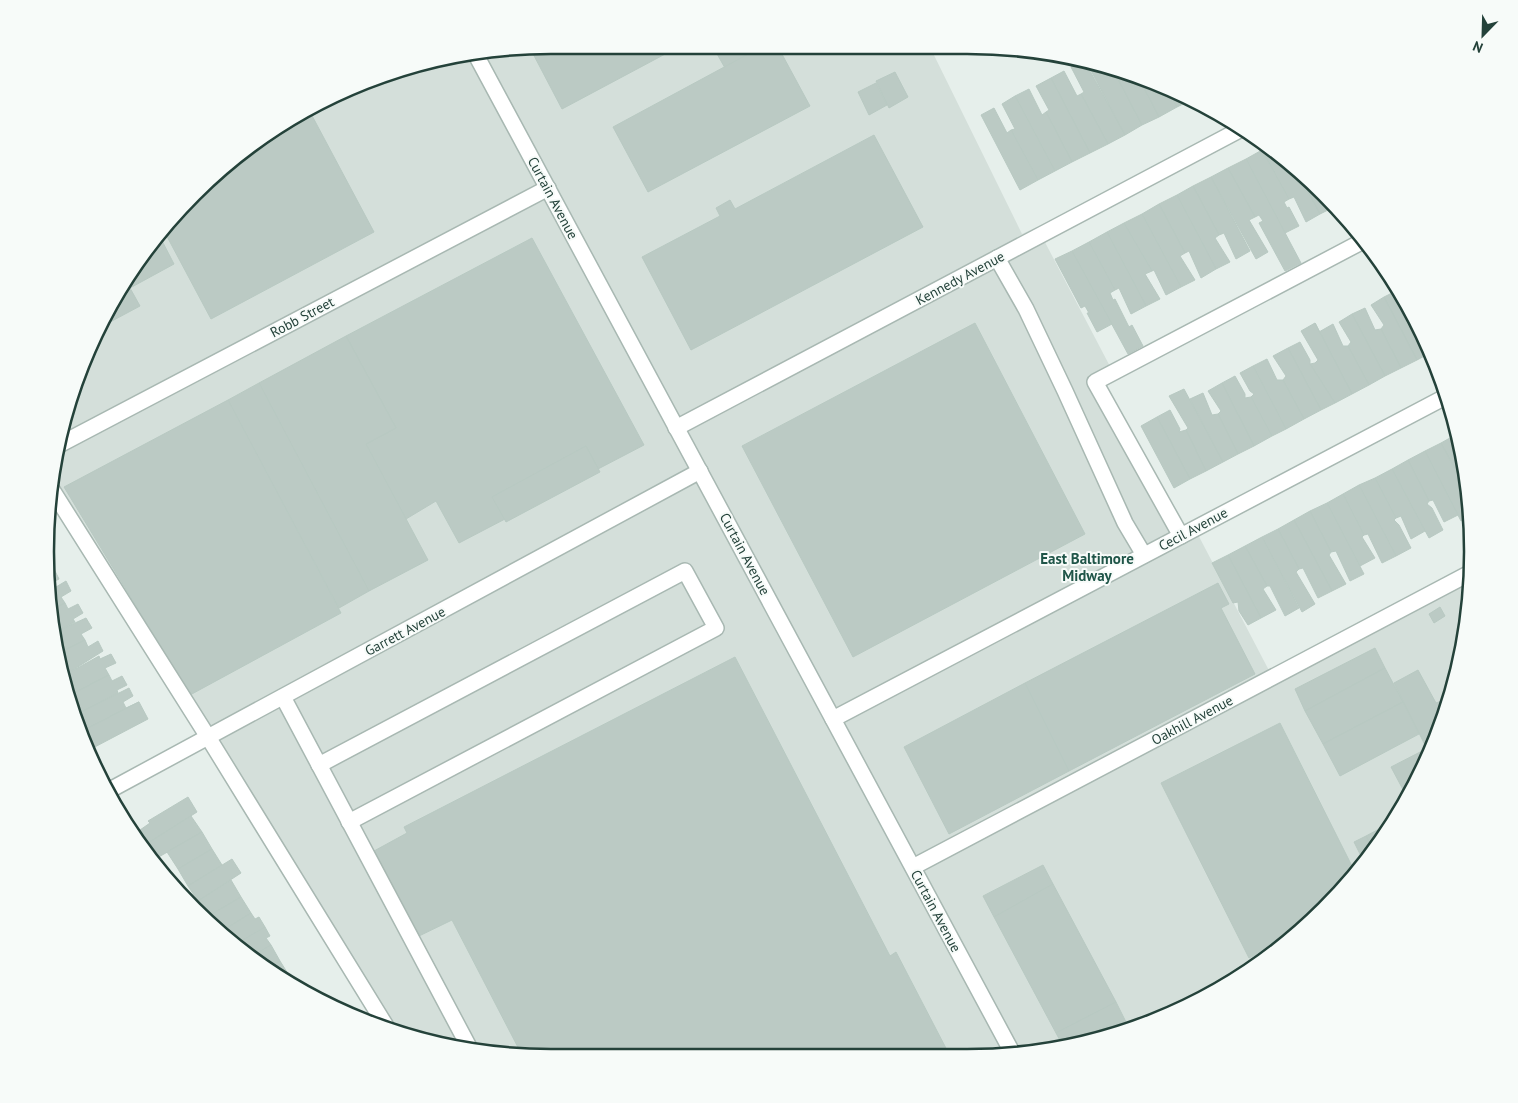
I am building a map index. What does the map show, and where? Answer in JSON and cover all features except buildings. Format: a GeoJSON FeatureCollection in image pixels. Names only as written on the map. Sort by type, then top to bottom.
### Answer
{"type":"FeatureCollection","features":[{"type":"Feature","properties":{"kind":"street","name":"Curtain Avenue"},"geometry":{"type":"LineString","coordinates":[[478,59],[1009,1047]]}},
{"type":"Feature","properties":{"kind":"street","name":"Kennedy Avenue"},"geometry":{"type":"LineString","coordinates":[[676,428],[1234,133]]}},
{"type":"Feature","properties":{"kind":"street","name":"Robb Street"},"geometry":{"type":"LineString","coordinates":[[66,441],[548,188]]}},
{"type":"Feature","properties":{"kind":"street"},"geometry":{"type":"LineString","coordinates":[[1181,536],[1095,382],[1358,244]]}},
{"type":"Feature","properties":{"kind":"street"},"geometry":{"type":"LineString","coordinates":[[997,258],[1026,309],[1125,523],[1144,555]]}},
{"type":"Feature","properties":{"kind":"street","name":"Cecil Avenue"},"geometry":{"type":"LineString","coordinates":[[833,719],[1440,399]]}},
{"type":"Feature","properties":{"kind":"street","name":"Garrett Avenue"},"geometry":{"type":"LineString","coordinates":[[114,788],[700,471]]}},
{"type":"Feature","properties":{"kind":"street"},"geometry":{"type":"LineString","coordinates":[[57,498],[208,737],[382,1019]]}},
{"type":"Feature","properties":{"kind":"street"},"geometry":{"type":"LineString","coordinates":[[318,765],[685,571],[712,620],[716,628],[349,822]]}},
{"type":"Feature","properties":{"kind":"street","name":"Oakhill Avenue"},"geometry":{"type":"LineString","coordinates":[[913,868],[1463,577]]}},
{"type":"Feature","properties":{"kind":"street"},"geometry":{"type":"LineString","coordinates":[[283,696],[466,1042]]}},
{"type":"Feature","properties":{"kind":"shaded area"},"geometry":{"type":"Polygon","coordinates":[[[933,54],[1022,234],[1037,227],[1114,374],[1103,380],[1180,534],[1194,527],[1274,680],[1463,581],[1455,649],[1438,711],[1413,772],[1398,800],[1361,855],[1341,880],[1295,926],[1270,946],[1215,983],[1157,1011],[1126,1023],[1064,1040],[999,1048],[966,1049],[519,1048],[454,1040],[385,1020],[58,489],[63,454],[71,423],[92,361],[120,303],[157,248],[177,223],[223,177],[248,157],[303,120],[361,92],[392,80],[454,63],[519,55],[933,54]]]}},
{"type":"Feature","properties":{"kind":"district","name":"East Baltimore Midway"},"geometry":{"type":"Point","coordinates":[1087,566]}}]}
